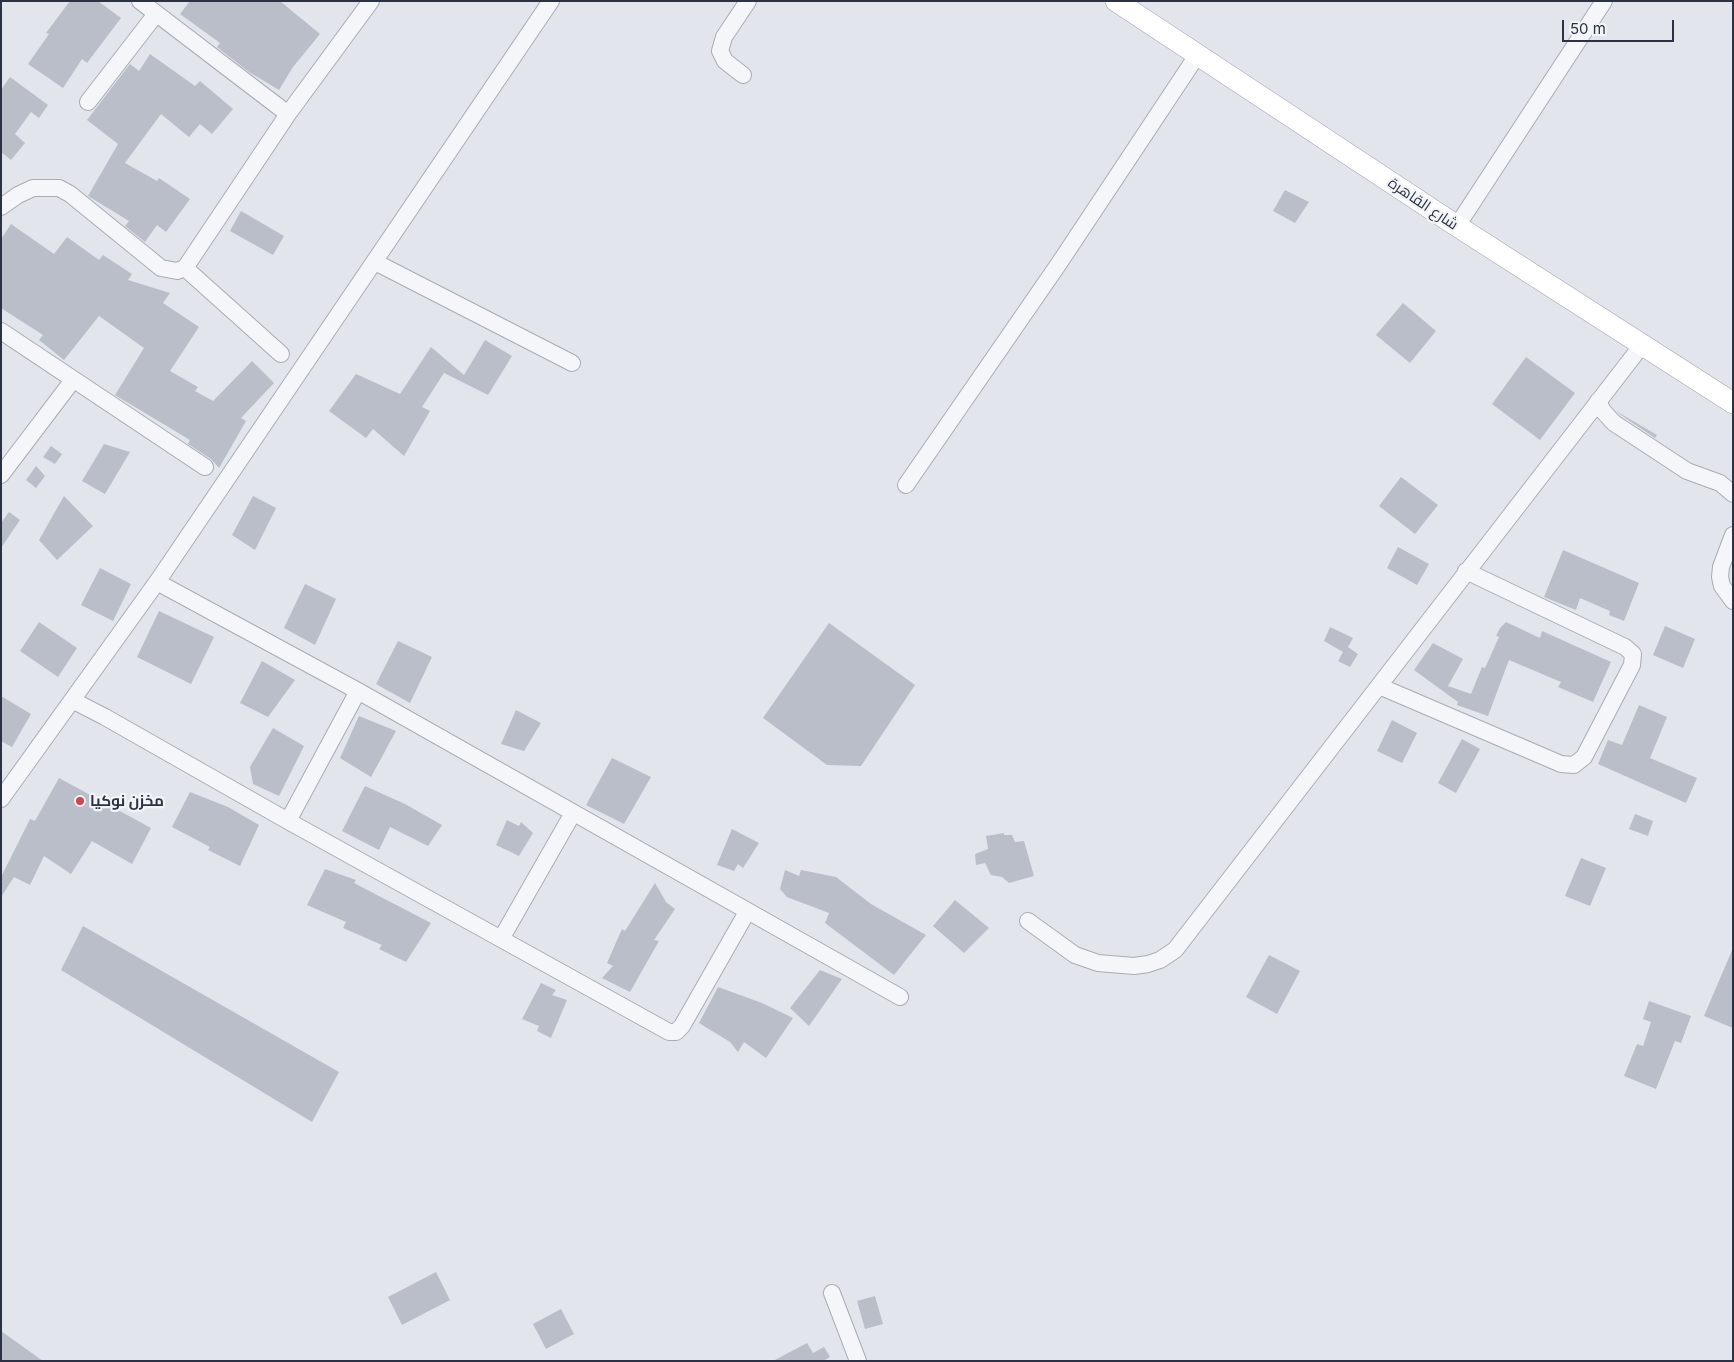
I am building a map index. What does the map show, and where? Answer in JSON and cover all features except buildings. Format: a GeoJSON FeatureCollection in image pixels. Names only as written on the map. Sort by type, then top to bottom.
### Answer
{"type":"FeatureCollection","features":[{"type":"Feature","properties":{"kind":"main road","name":"شارع القاهرة"},"geometry":{"type":"LineString","coordinates":[[1116,1],[1457,226],[1733,403]]}},
{"type":"Feature","properties":{"kind":"street"},"geometry":{"type":"LineString","coordinates":[[140,1],[288,114]]}},
{"type":"Feature","properties":{"kind":"street"},"geometry":{"type":"LineString","coordinates":[[1,208],[18,195],[33,188],[59,188],[70,194],[161,268],[177,271],[185,268],[288,114],[371,1]]}},
{"type":"Feature","properties":{"kind":"street"},"geometry":{"type":"LineString","coordinates":[[1,799],[157,582],[551,1]]}},
{"type":"Feature","properties":{"kind":"street"},"geometry":{"type":"LineString","coordinates":[[744,75],[725,61],[720,51],[724,37],[748,1]]}},
{"type":"Feature","properties":{"kind":"street"},"geometry":{"type":"LineString","coordinates":[[1457,226],[1604,1]]}},
{"type":"Feature","properties":{"kind":"street"},"geometry":{"type":"LineString","coordinates":[[88,102],[156,14]]}},
{"type":"Feature","properties":{"kind":"street"},"geometry":{"type":"LineString","coordinates":[[906,485],[1060,262],[1198,54]]}},
{"type":"Feature","properties":{"kind":"street"},"geometry":{"type":"LineString","coordinates":[[375,262],[572,363]]}},
{"type":"Feature","properties":{"kind":"street"},"geometry":{"type":"LineString","coordinates":[[185,268],[281,354]]}},
{"type":"Feature","properties":{"kind":"street"},"geometry":{"type":"LineString","coordinates":[[1,331],[205,467]]}},
{"type":"Feature","properties":{"kind":"street"},"geometry":{"type":"LineString","coordinates":[[1028,921],[1075,955],[1098,963],[1134,966],[1148,964],[1168,956],[1185,940],[1466,571],[1642,345]]}},
{"type":"Feature","properties":{"kind":"street"},"geometry":{"type":"LineString","coordinates":[[1,475],[73,380]]}},
{"type":"Feature","properties":{"kind":"street"},"geometry":{"type":"LineString","coordinates":[[1598,401],[1602,411],[1614,422],[1687,471],[1720,483],[1733,494]]}},
{"type":"Feature","properties":{"kind":"street"},"geometry":{"type":"LineString","coordinates":[[1733,535],[1721,566],[1720,577],[1722,586],[1733,601]]}},
{"type":"Feature","properties":{"kind":"street"},"geometry":{"type":"LineString","coordinates":[[1379,686],[1561,764],[1574,765],[1584,757],[1632,665],[1633,654],[1625,647],[1466,571]]}},
{"type":"Feature","properties":{"kind":"street"},"geometry":{"type":"LineString","coordinates":[[157,582],[358,691],[900,997]]}},
{"type":"Feature","properties":{"kind":"street"},"geometry":{"type":"LineString","coordinates":[[288,821],[358,691]]}},
{"type":"Feature","properties":{"kind":"street"},"geometry":{"type":"LineString","coordinates":[[72,700],[673,1033],[682,1026],[747,912]]}},
{"type":"Feature","properties":{"kind":"street"},"geometry":{"type":"LineString","coordinates":[[501,939],[573,813]]}},
{"type":"Feature","properties":{"kind":"street"},"geometry":{"type":"LineString","coordinates":[[832,1294],[858,1361]]}},
{"type":"Feature","properties":{"kind":"place","name":"مخزن نوكيا"},"geometry":{"type":"Point","coordinates":[80,801]}}]}
